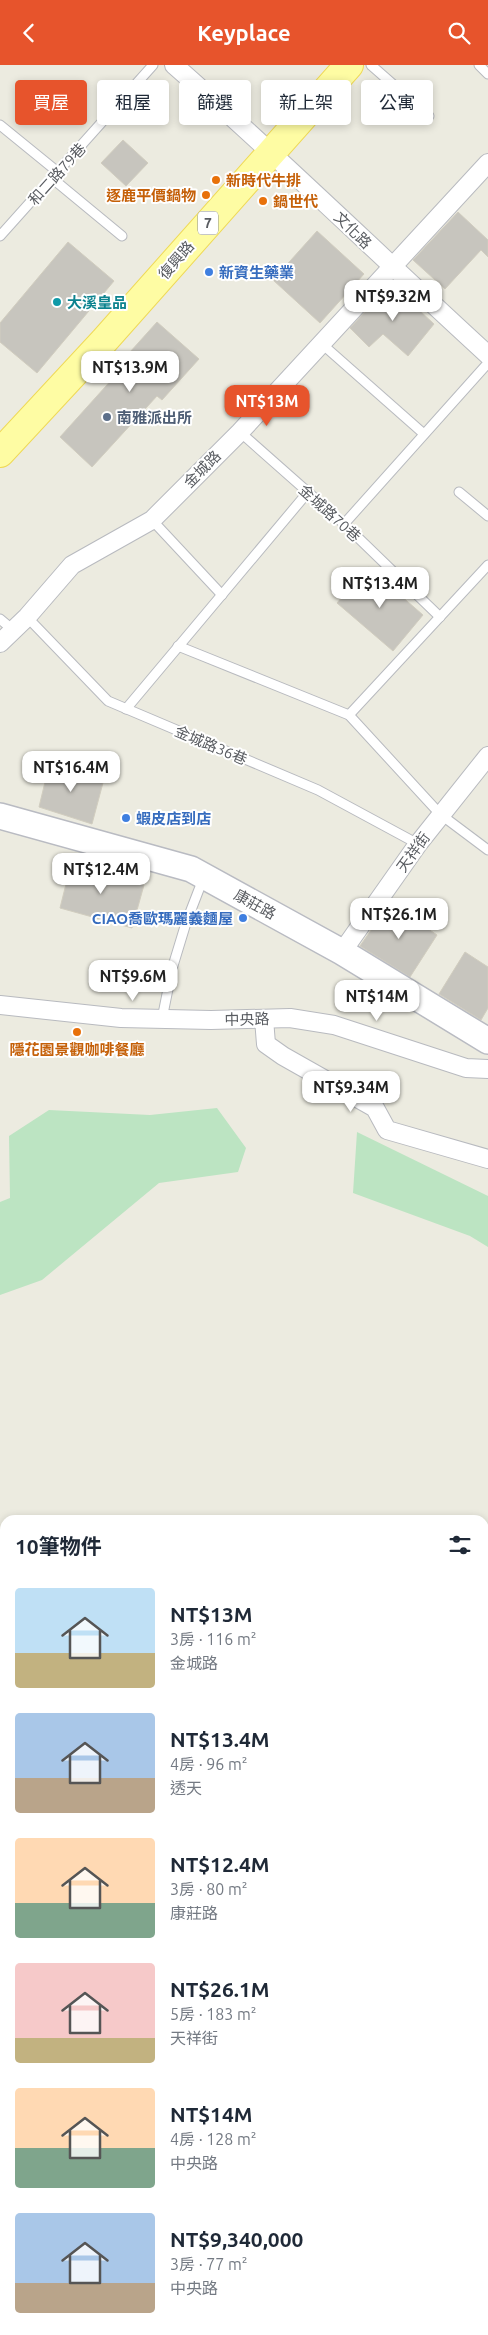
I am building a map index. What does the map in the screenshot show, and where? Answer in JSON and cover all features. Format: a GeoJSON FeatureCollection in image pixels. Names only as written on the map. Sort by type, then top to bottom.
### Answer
{"type":"FeatureCollection","features":[{"type":"Feature","properties":{"kind":"main road","name":"復興路"},"geometry":{"type":"LineString","coordinates":[[0,453],[98,349],[349,65]]}},
{"type":"Feature","properties":{"kind":"street","name":"文化路"},"geometry":{"type":"LineString","coordinates":[[174,65],[272,151],[488,355]]}},
{"type":"Feature","properties":{"kind":"street","name":"金城路"},"geometry":{"type":"LineString","coordinates":[[0,643],[7,624],[27,617],[72,565],[152,520],[240,432],[488,163]]}},
{"type":"Feature","properties":{"kind":"street","name":"天祥街"},"geometry":{"type":"LineString","coordinates":[[342,952],[440,814],[488,756]]}},
{"type":"Feature","properties":{"kind":"street","name":"康莊路"},"geometry":{"type":"LineString","coordinates":[[0,816],[191,869],[342,952],[488,1041]]}},
{"type":"Feature","properties":{"kind":"street","name":"中央路"},"geometry":{"type":"LineString","coordinates":[[0,1005],[121,1018],[290,1018],[334,1025],[466,1068],[488,1069]]}},
{"type":"Feature","properties":{"kind":"street"},"geometry":{"type":"LineString","coordinates":[[264,1019],[266,1044],[283,1056],[375,1108],[387,1130],[488,1159]]}},
{"type":"Feature","properties":{"kind":"lane","name":"和二路79巷"},"geometry":{"type":"LineString","coordinates":[[0,236],[56,176],[153,65]]}},
{"type":"Feature","properties":{"kind":"lane"},"geometry":{"type":"LineString","coordinates":[[371,65],[388,80]]}},
{"type":"Feature","properties":{"kind":"lane"},"geometry":{"type":"LineString","coordinates":[[479,65],[488,73]]}},
{"type":"Feature","properties":{"kind":"lane"},"geometry":{"type":"LineString","coordinates":[[0,125],[122,236]]}},
{"type":"Feature","properties":{"kind":"lane"},"geometry":{"type":"LineString","coordinates":[[322,344],[424,434]]}},
{"type":"Feature","properties":{"kind":"lane"},"geometry":{"type":"LineString","coordinates":[[344,524],[488,363]]}},
{"type":"Feature","properties":{"kind":"lane","name":"金城路70巷"},"geometry":{"type":"LineString","coordinates":[[240,432],[344,524],[440,617]]}},
{"type":"Feature","properties":{"kind":"lane"},"geometry":{"type":"LineString","coordinates":[[126,709],[308,492]]}},
{"type":"Feature","properties":{"kind":"lane"},"geometry":{"type":"LineString","coordinates":[[459,492],[488,516]]}},
{"type":"Feature","properties":{"kind":"lane"},"geometry":{"type":"LineString","coordinates":[[152,520],[222,595]]}},
{"type":"Feature","properties":{"kind":"lane"},"geometry":{"type":"LineString","coordinates":[[350,715],[488,565]]}},
{"type":"Feature","properties":{"kind":"lane","name":"金城路36巷"},"geometry":{"type":"LineString","coordinates":[[27,617],[108,701],[318,790],[418,844]]}},
{"type":"Feature","properties":{"kind":"lane"},"geometry":{"type":"LineString","coordinates":[[178,646],[350,715],[440,814],[488,851]]}},
{"type":"Feature","properties":{"kind":"lane"},"geometry":{"type":"LineString","coordinates":[[162,1019],[183,932],[204,876]]}},
{"type":"Feature","properties":{"kind":"green space"},"geometry":{"type":"Polygon","coordinates":[[[217,1108],[246,1148],[238,1172],[159,1183],[42,1280],[0,1295],[0,1202],[10,1198],[9,1136],[49,1110],[150,1115],[217,1108]]]}},
{"type":"Feature","properties":{"kind":"green space"},"geometry":{"type":"Polygon","coordinates":[[[357,1132],[488,1196],[488,1247],[470,1236],[353,1193],[357,1132]]]}},
{"type":"Feature","properties":{"kind":"building"},"geometry":{"type":"Polygon","coordinates":[[[123,140],[148,163],[126,186],[101,163],[123,140]]]}},
{"type":"Feature","properties":{"kind":"building"},"geometry":{"type":"Polygon","coordinates":[[[458,212],[488,240],[488,257],[481,250],[445,289],[413,260],[458,212]]]}},
{"type":"Feature","properties":{"kind":"building"},"geometry":{"type":"Polygon","coordinates":[[[317,231],[364,274],[320,323],[273,280],[317,231]]]}},
{"type":"Feature","properties":{"kind":"building","name":"大溪皇品"},"geometry":{"type":"Polygon","coordinates":[[[68,242],[114,281],[37,373],[0,342],[0,323],[68,242]]]}},
{"type":"Feature","properties":{"kind":"building"},"geometry":{"type":"Polygon","coordinates":[[[391,284],[434,324],[408,356],[383,334],[369,347],[350,328],[391,284]]]}},
{"type":"Feature","properties":{"kind":"building"},"geometry":{"type":"Polygon","coordinates":[[[157,322],[199,359],[162,400],[157,396],[92,467],[60,437],[124,366],[121,362],[157,322]]]}},
{"type":"Feature","properties":{"kind":"building"},"geometry":{"type":"Polygon","coordinates":[[[368,567],[423,615],[393,651],[337,603],[368,567]]]}},
{"type":"Feature","properties":{"kind":"building"},"geometry":{"type":"Polygon","coordinates":[[[50,761],[104,779],[92,824],[39,807],[50,761]]]}},
{"type":"Feature","properties":{"kind":"building"},"geometry":{"type":"Polygon","coordinates":[[[72,860],[144,885],[132,928],[60,908],[72,860]]]}},
{"type":"Feature","properties":{"kind":"building"},"geometry":{"type":"Polygon","coordinates":[[[390,903],[437,935],[410,977],[360,946],[390,903]]]}},
{"type":"Feature","properties":{"kind":"building"},"geometry":{"type":"Polygon","coordinates":[[[465,952],[488,967],[488,1008],[481,1020],[439,994],[465,952]]]}},
{"type":"Feature","properties":{"kind":"place","name":"新時代牛排"},"geometry":{"type":"Point","coordinates":[216,180]}},
{"type":"Feature","properties":{"kind":"place","name":"逐鹿平價鍋物"},"geometry":{"type":"Point","coordinates":[206,195]}},
{"type":"Feature","properties":{"kind":"place","name":"鍋世代"},"geometry":{"type":"Point","coordinates":[263,201]}},
{"type":"Feature","properties":{"kind":"place","name":"新資生藥業"},"geometry":{"type":"Point","coordinates":[209,272]}},
{"type":"Feature","properties":{"kind":"place","name":"大溪皇品"},"geometry":{"type":"Point","coordinates":[57,302]}},
{"type":"Feature","properties":{"kind":"place","name":"南雅派出所"},"geometry":{"type":"Point","coordinates":[107,417]}},
{"type":"Feature","properties":{"kind":"place","name":"蝦皮店到店"},"geometry":{"type":"Point","coordinates":[126,818]}},
{"type":"Feature","properties":{"kind":"place","name":"CIAO喬歐瑪麗義麵屋"},"geometry":{"type":"Point","coordinates":[243,918]}},
{"type":"Feature","properties":{"kind":"place","name":"隱花園景觀咖啡餐廳"},"geometry":{"type":"Point","coordinates":[77,1032]}}]}
